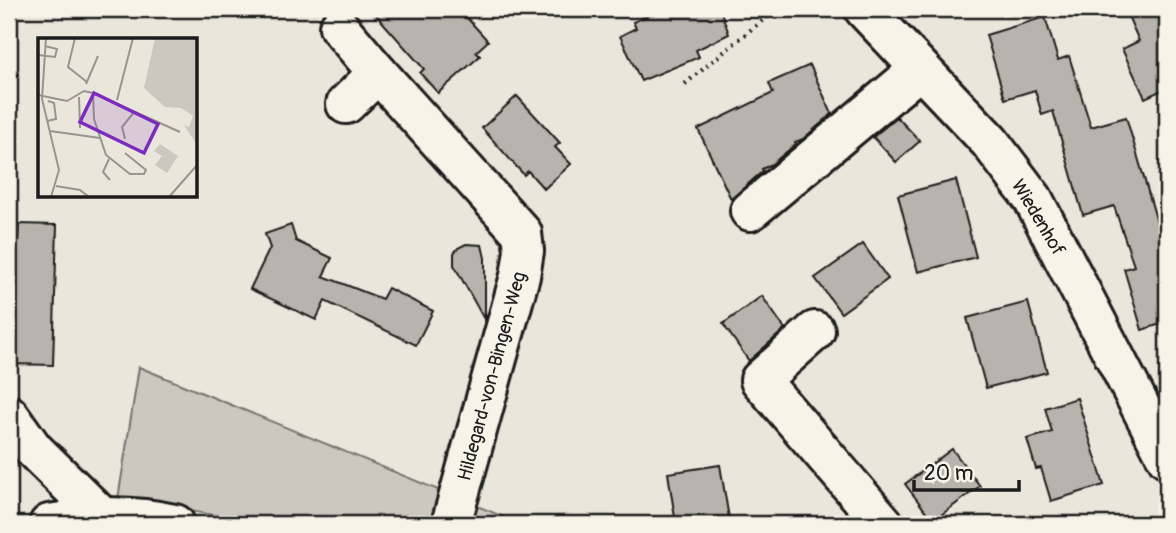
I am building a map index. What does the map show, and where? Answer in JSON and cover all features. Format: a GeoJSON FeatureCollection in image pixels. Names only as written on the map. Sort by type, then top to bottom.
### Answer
{"type":"FeatureCollection","features":[{"type":"Feature","properties":{"kind":"street","name":"Wiedenhof"},"geometry":{"type":"LineString","coordinates":[[864,9],[989,142],[1033,199],[1167,458]]}},
{"type":"Feature","properties":{"kind":"street","name":"Hildegard-von-Bingen-Weg"},"geometry":{"type":"LineString","coordinates":[[339,27],[522,233],[524,251],[520,276],[451,524]]}},
{"type":"Feature","properties":{"kind":"street"},"geometry":{"type":"LineString","coordinates":[[750,211],[920,69]]}},
{"type":"Feature","properties":{"kind":"street"},"geometry":{"type":"LineString","coordinates":[[346,104],[378,73]]}},
{"type":"Feature","properties":{"kind":"street"},"geometry":{"type":"LineString","coordinates":[[815,331],[760,380],[884,524]]}},
{"type":"Feature","properties":{"kind":"street"},"geometry":{"type":"LineString","coordinates":[[9,415],[33,449],[101,516]]}},
{"type":"Feature","properties":{"kind":"street"},"geometry":{"type":"LineString","coordinates":[[49,524],[101,516],[139,516],[175,524]]}},
{"type":"Feature","properties":{"kind":"path"},"geometry":{"type":"LineString","coordinates":[[685,84],[776,9]]}},
{"type":"Feature","properties":{"kind":"shaded area"},"geometry":{"type":"Polygon","coordinates":[[[139,367],[521,524],[268,524],[118,499],[139,367]]]}},
{"type":"Feature","properties":{"kind":"building"},"geometry":{"type":"Polygon","coordinates":[[[371,9],[459,9],[488,41],[476,52],[480,56],[438,93],[420,73],[424,69],[371,9]]]}},
{"type":"Feature","properties":{"kind":"building"},"geometry":{"type":"Polygon","coordinates":[[[663,9],[720,9],[729,34],[696,50],[699,57],[641,81],[620,36],[636,28],[633,22],[663,9]]]}},
{"type":"Feature","properties":{"kind":"building"},"geometry":{"type":"Polygon","coordinates":[[[1125,9],[1167,9],[1167,100],[1162,90],[1145,98],[1122,49],[1139,41],[1125,9]]]}},
{"type":"Feature","properties":{"kind":"building"},"geometry":{"type":"Polygon","coordinates":[[[1045,17],[1058,60],[1069,56],[1091,127],[1126,117],[1167,256],[1167,322],[1142,330],[1124,269],[1134,266],[1114,206],[1083,215],[1053,111],[1042,115],[1035,90],[1005,99],[986,35],[1045,17]]]}},
{"type":"Feature","properties":{"kind":"building"},"geometry":{"type":"Polygon","coordinates":[[[810,65],[832,114],[803,139],[795,142],[796,144],[772,164],[762,169],[763,171],[731,199],[698,129],[773,93],[769,83],[810,65]]]}},
{"type":"Feature","properties":{"kind":"building"},"geometry":{"type":"Polygon","coordinates":[[[517,96],[560,143],[555,147],[571,164],[544,189],[528,171],[524,175],[482,128],[517,96]]]}},
{"type":"Feature","properties":{"kind":"building"},"geometry":{"type":"Polygon","coordinates":[[[897,117],[920,141],[896,162],[873,137],[897,117]]]}},
{"type":"Feature","properties":{"kind":"building"},"geometry":{"type":"Polygon","coordinates":[[[956,180],[976,257],[918,272],[898,195],[956,180]]]}},
{"type":"Feature","properties":{"kind":"building"},"geometry":{"type":"Polygon","coordinates":[[[19,224],[57,225],[53,365],[9,364],[9,242],[18,242],[19,224]]]}},
{"type":"Feature","properties":{"kind":"building"},"geometry":{"type":"Polygon","coordinates":[[[291,225],[296,241],[332,258],[323,276],[382,299],[388,288],[433,311],[416,345],[325,301],[316,320],[250,289],[270,248],[265,234],[291,225]]]}},
{"type":"Feature","properties":{"kind":"building"},"geometry":{"type":"Polygon","coordinates":[[[466,244],[482,245],[485,258],[485,321],[454,265],[454,253],[466,244]]]}},
{"type":"Feature","properties":{"kind":"building"},"geometry":{"type":"Polygon","coordinates":[[[863,244],[888,279],[841,313],[815,278],[863,244]]]}},
{"type":"Feature","properties":{"kind":"building"},"geometry":{"type":"Polygon","coordinates":[[[762,296],[785,329],[749,361],[723,324],[762,296]]]}},
{"type":"Feature","properties":{"kind":"building"},"geometry":{"type":"Polygon","coordinates":[[[1028,302],[1047,372],[986,388],[967,318],[1028,302]]]}},
{"type":"Feature","properties":{"kind":"building"},"geometry":{"type":"Polygon","coordinates":[[[1077,398],[1104,485],[1051,501],[1041,468],[1036,469],[1027,439],[1052,432],[1045,408],[1077,398]]]}},
{"type":"Feature","properties":{"kind":"building"},"geometry":{"type":"Polygon","coordinates":[[[952,449],[980,486],[933,521],[905,484],[952,449]]]}},
{"type":"Feature","properties":{"kind":"building"},"geometry":{"type":"Polygon","coordinates":[[[720,465],[730,524],[676,524],[668,473],[720,465]]]}}]}
